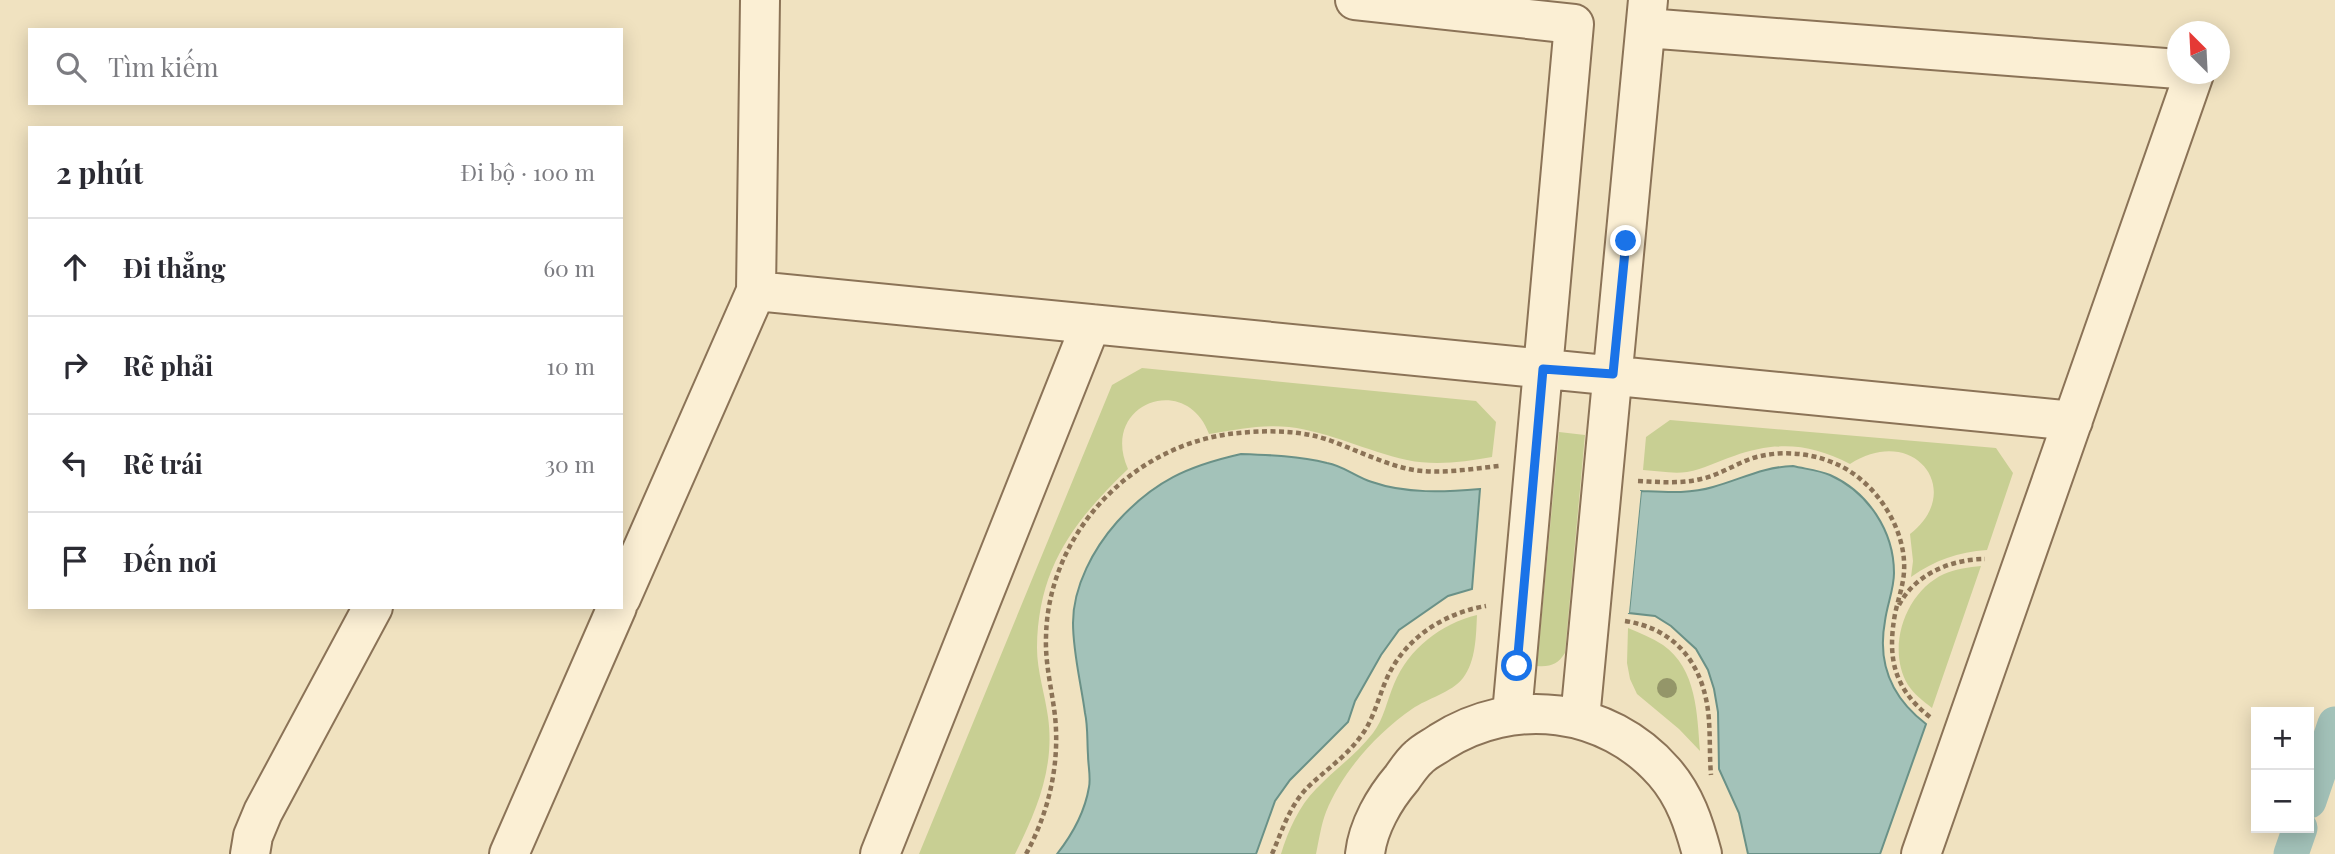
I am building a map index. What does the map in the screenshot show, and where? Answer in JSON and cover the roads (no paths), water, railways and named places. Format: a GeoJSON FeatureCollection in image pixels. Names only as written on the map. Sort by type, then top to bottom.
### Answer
{"type":"FeatureCollection","features":[{"type":"Feature","properties":{"kind":"street"},"geometry":{"type":"LineString","coordinates":[[623,593],[757,291],[760,0]]}},
{"type":"Feature","properties":{"kind":"street"},"geometry":{"type":"LineString","coordinates":[[1355,0],[1574,24],[1543,369],[1520,468],[1508,611],[1512,714]]}},
{"type":"Feature","properties":{"kind":"street"},"geometry":{"type":"LineString","coordinates":[[1580,719],[1603,622],[1616,479],[1613,374],[1647,14],[2167,68]]}},
{"type":"Feature","properties":{"kind":"street"},"geometry":{"type":"LineString","coordinates":[[1921,854],[2191,84]]}},
{"type":"Feature","properties":{"kind":"street"},"geometry":{"type":"LineString","coordinates":[[757,291],[2073,421]]}},
{"type":"Feature","properties":{"kind":"street"},"geometry":{"type":"LineString","coordinates":[[880,854],[1091,324]]}},
{"type":"Feature","properties":{"kind":"street"},"geometry":{"type":"LineString","coordinates":[[250,854],[253,836],[263,812],[372,609]]}},
{"type":"Feature","properties":{"kind":"street"},"geometry":{"type":"LineString","coordinates":[[509,854],[616,609]]}},
{"type":"Feature","properties":{"kind":"street"},"geometry":{"type":"LineString","coordinates":[[1366,854],[1366,844],[1386,796],[1419,756],[1462,729],[1512,714],[1546,713],[1580,719],[1626,739],[1665,772],[1692,816],[1702,854]]}},
{"type":"Feature","properties":{"kind":"water"},"geometry":{"type":"Polygon","coordinates":[[[1241,454],[1316,461],[1398,489],[1480,489],[1472,589],[1448,596],[1399,630],[1381,655],[1355,701],[1348,722],[1290,780],[1275,801],[1256,854],[1057,854],[1077,822],[1090,783],[1087,723],[1073,634],[1074,609],[1086,568],[1117,522],[1145,496],[1188,470],[1241,454]]]}},
{"type":"Feature","properties":{"kind":"water"},"geometry":{"type":"Polygon","coordinates":[[[1793,466],[1830,475],[1844,482],[1867,502],[1884,528],[1893,557],[1894,579],[1883,637],[1885,666],[1904,703],[1926,724],[1880,854],[1748,854],[1739,813],[1719,769],[1718,712],[1708,670],[1696,649],[1671,626],[1655,616],[1629,613],[1641,491],[1695,491],[1762,471],[1793,466]]]}},
{"type":"Feature","properties":{"kind":"waterway"},"geometry":{"type":"LineString","coordinates":[[2314,786],[2335,724]]}},
{"type":"Feature","properties":{"kind":"waterway"},"geometry":{"type":"LineString","coordinates":[[2291,854],[2298,833]]}}]}
